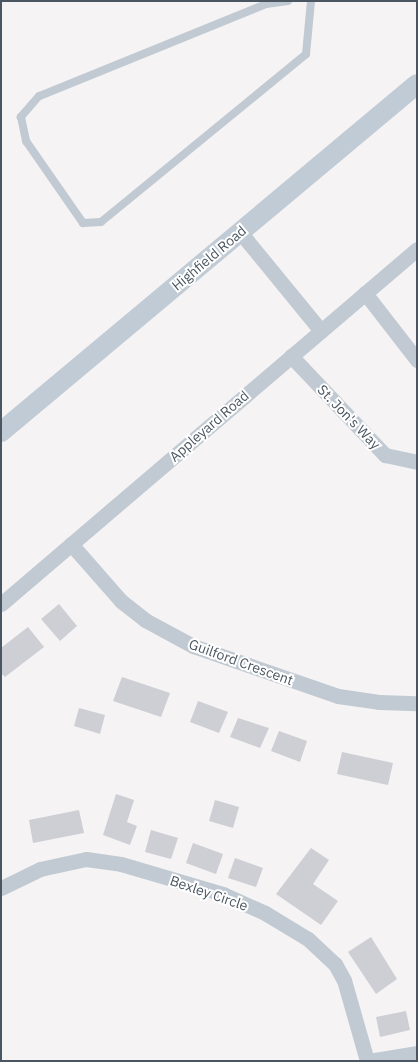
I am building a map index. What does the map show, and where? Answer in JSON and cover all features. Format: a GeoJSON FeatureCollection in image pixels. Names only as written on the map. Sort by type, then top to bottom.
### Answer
{"type":"FeatureCollection","features":[{"type":"Feature","properties":{"kind":"street","name":"Highfield Road"},"geometry":{"type":"LineString","coordinates":[[1,432],[417,84]]}},
{"type":"Feature","properties":{"kind":"street"},"geometry":{"type":"LineString","coordinates":[[240,232],[321,331]]}},
{"type":"Feature","properties":{"kind":"street","name":"Appleyard Road"},"geometry":{"type":"LineString","coordinates":[[1,604],[417,249]]}},
{"type":"Feature","properties":{"kind":"street"},"geometry":{"type":"LineString","coordinates":[[365,293],[417,360]]}},
{"type":"Feature","properties":{"kind":"street","name":"St. Jon's Way"},"geometry":{"type":"LineString","coordinates":[[291,356],[385,455],[417,462]]}},
{"type":"Feature","properties":{"kind":"street","name":"Guilford Crescent"},"geometry":{"type":"LineString","coordinates":[[71,544],[121,601],[145,620],[193,646],[338,696],[379,702],[417,703]]}},
{"type":"Feature","properties":{"kind":"street","name":"Bexley Circle"},"geometry":{"type":"LineString","coordinates":[[1,888],[40,869],[86,859],[121,864],[223,894],[258,910],[289,925],[335,964],[344,980],[368,1061]]}},
{"type":"Feature","properties":{"kind":"street"},"geometry":{"type":"LineString","coordinates":[[368,1061],[417,1053]]}},
{"type":"Feature","properties":{"kind":"lane"},"geometry":{"type":"LineString","coordinates":[[288,1],[266,4],[40,96],[21,117],[26,141],[83,223],[101,222],[306,54],[311,1]]}},
{"type":"Feature","properties":{"kind":"building"},"geometry":{"type":"Polygon","coordinates":[[[59,604],[77,626],[60,641],[41,619],[59,604]]]}},
{"type":"Feature","properties":{"kind":"building"},"geometry":{"type":"Polygon","coordinates":[[[28,627],[44,647],[5,677],[1,673],[1,648],[28,627]]]}},
{"type":"Feature","properties":{"kind":"building"},"geometry":{"type":"Polygon","coordinates":[[[122,677],[170,693],[161,717],[113,701],[122,677]]]}},
{"type":"Feature","properties":{"kind":"building"},"geometry":{"type":"Polygon","coordinates":[[[198,701],[228,712],[219,733],[190,722],[198,701]]]}},
{"type":"Feature","properties":{"kind":"building"},"geometry":{"type":"Polygon","coordinates":[[[79,708],[105,715],[100,734],[74,726],[79,708]]]}},
{"type":"Feature","properties":{"kind":"building"},"geometry":{"type":"Polygon","coordinates":[[[238,718],[269,728],[260,748],[230,737],[238,718]]]}},
{"type":"Feature","properties":{"kind":"building"},"geometry":{"type":"Polygon","coordinates":[[[279,731],[307,741],[300,762],[271,751],[279,731]]]}},
{"type":"Feature","properties":{"kind":"building"},"geometry":{"type":"Polygon","coordinates":[[[342,752],[393,763],[388,785],[337,774],[342,752]]]}},
{"type":"Feature","properties":{"kind":"building"},"geometry":{"type":"Polygon","coordinates":[[[116,794],[134,800],[127,822],[137,826],[130,845],[103,835],[116,794]]]}},
{"type":"Feature","properties":{"kind":"building"},"geometry":{"type":"Polygon","coordinates":[[[215,800],[239,807],[233,828],[209,821],[215,800]]]}},
{"type":"Feature","properties":{"kind":"building"},"geometry":{"type":"Polygon","coordinates":[[[79,810],[84,833],[33,843],[29,820],[79,810]]]}},
{"type":"Feature","properties":{"kind":"building"},"geometry":{"type":"Polygon","coordinates":[[[151,830],[178,838],[171,859],[145,852],[151,830]]]}},
{"type":"Feature","properties":{"kind":"building"},"geometry":{"type":"Polygon","coordinates":[[[193,843],[223,854],[216,874],[186,863],[193,843]]]}},
{"type":"Feature","properties":{"kind":"building"},"geometry":{"type":"Polygon","coordinates":[[[311,848],[329,860],[313,884],[338,901],[321,925],[276,894],[311,848]]]}},
{"type":"Feature","properties":{"kind":"building"},"geometry":{"type":"Polygon","coordinates":[[[235,858],[263,868],[256,887],[228,878],[235,858]]]}},
{"type":"Feature","properties":{"kind":"building"},"geometry":{"type":"Polygon","coordinates":[[[371,937],[397,979],[376,994],[348,952],[371,937]]]}},
{"type":"Feature","properties":{"kind":"building"},"geometry":{"type":"Polygon","coordinates":[[[406,1011],[410,1030],[380,1037],[376,1017],[406,1011]]]}}]}
